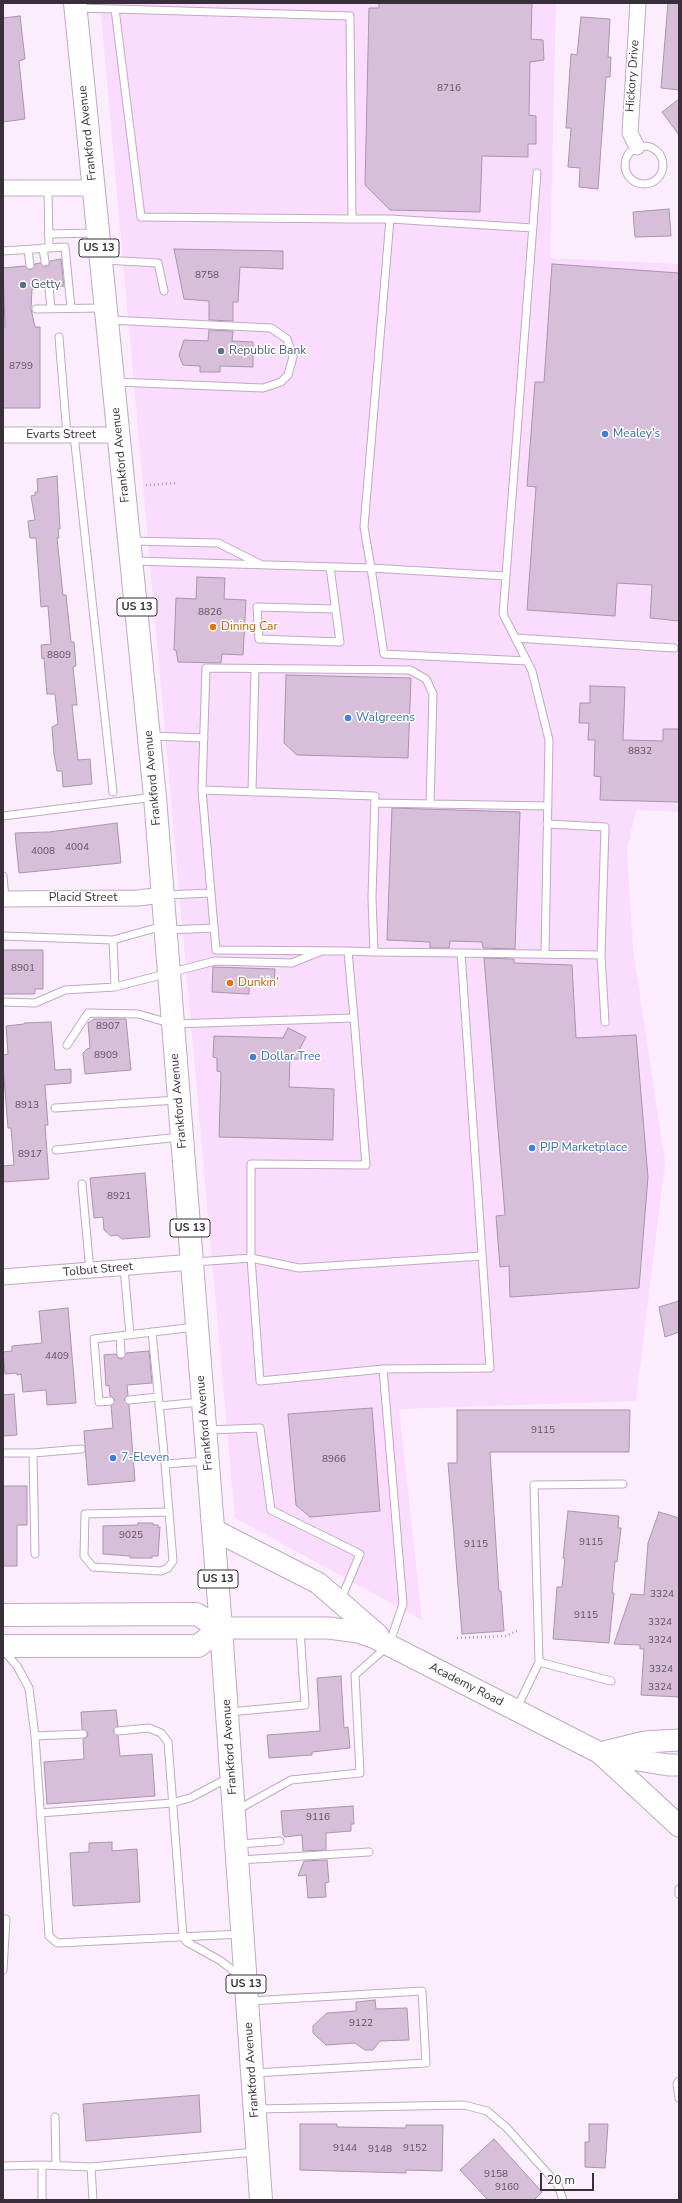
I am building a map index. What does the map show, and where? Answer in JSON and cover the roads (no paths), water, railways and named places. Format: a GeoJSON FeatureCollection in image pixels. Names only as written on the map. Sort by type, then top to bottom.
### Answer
{"type":"FeatureCollection","features":[{"type":"Feature","properties":{"kind":"main road","name":"Frankford Avenue"},"geometry":{"type":"LineString","coordinates":[[75,5],[150,736],[214,1530],[261,2200]]}},
{"type":"Feature","properties":{"kind":"main road"},"geometry":{"type":"LineString","coordinates":[[214,1530],[318,1583],[389,1645]]}},
{"type":"Feature","properties":{"kind":"main road"},"geometry":{"type":"LineString","coordinates":[[3,1615],[196,1614],[221,1628],[198,1646],[3,1646]]}},
{"type":"Feature","properties":{"kind":"main road","name":"Academy Road"},"geometry":{"type":"LineString","coordinates":[[221,1628],[329,1628],[358,1632],[389,1645],[600,1753],[679,1826]]}},
{"type":"Feature","properties":{"kind":"main road"},"geometry":{"type":"LineString","coordinates":[[600,1753],[645,1742],[679,1740]]}},
{"type":"Feature","properties":{"kind":"main road"},"geometry":{"type":"LineString","coordinates":[[600,1753],[668,1765],[679,1765]]}},
{"type":"Feature","properties":{"kind":"street","name":"Hickory Drive"},"geometry":{"type":"LineString","coordinates":[[637,147],[630,132],[638,3]]}},
{"type":"Feature","properties":{"kind":"street"},"geometry":{"type":"LineString","coordinates":[[3,188],[93,188]]}},
{"type":"Feature","properties":{"kind":"street","name":"Evarts Street"},"geometry":{"type":"LineString","coordinates":[[3,435],[119,435]]}},
{"type":"Feature","properties":{"kind":"street","name":"Placid Street"},"geometry":{"type":"LineString","coordinates":[[4,899],[138,898],[163,895]]}},
{"type":"Feature","properties":{"kind":"street","name":"Tolbut Street"},"geometry":{"type":"LineString","coordinates":[[3,1277],[193,1262]]}},
{"type":"Feature","properties":{"kind":"lane"},"geometry":{"type":"LineString","coordinates":[[75,5],[115,9],[350,16],[352,219]]}},
{"type":"Feature","properties":{"kind":"lane"},"geometry":{"type":"LineString","coordinates":[[115,9],[141,217],[390,219],[532,228]]}},
{"type":"Feature","properties":{"kind":"lane"},"geometry":{"type":"LineString","coordinates":[[637,147],[650,147],[661,155],[663,161],[661,175],[651,184],[638,184],[627,176],[624,163],[627,156],[637,147]]}},
{"type":"Feature","properties":{"kind":"lane"},"geometry":{"type":"LineString","coordinates":[[537,173],[503,614],[532,671],[549,740],[546,954]]}},
{"type":"Feature","properties":{"kind":"lane"},"geometry":{"type":"LineString","coordinates":[[45,262],[48,234],[48,188]]}},
{"type":"Feature","properties":{"kind":"lane"},"geometry":{"type":"LineString","coordinates":[[390,219],[364,527],[384,654],[528,661]]}},
{"type":"Feature","properties":{"kind":"lane"},"geometry":{"type":"LineString","coordinates":[[48,234],[98,233]]}},
{"type":"Feature","properties":{"kind":"lane"},"geometry":{"type":"LineString","coordinates":[[3,251],[65,247],[71,308]]}},
{"type":"Feature","properties":{"kind":"lane"},"geometry":{"type":"LineString","coordinates":[[28,250],[30,265]]}},
{"type":"Feature","properties":{"kind":"lane"},"geometry":{"type":"LineString","coordinates":[[101,260],[158,263],[164,291]]}},
{"type":"Feature","properties":{"kind":"lane"},"geometry":{"type":"LineString","coordinates":[[48,287],[52,309]]}},
{"type":"Feature","properties":{"kind":"lane"},"geometry":{"type":"LineString","coordinates":[[36,309],[71,308],[106,314],[271,328],[287,338],[293,356],[288,375],[281,382],[263,388],[114,382]]}},
{"type":"Feature","properties":{"kind":"lane"},"geometry":{"type":"LineString","coordinates":[[59,337],[113,792]]}},
{"type":"Feature","properties":{"kind":"lane"},"geometry":{"type":"LineString","coordinates":[[131,551],[218,543],[262,565]]}},
{"type":"Feature","properties":{"kind":"lane"},"geometry":{"type":"LineString","coordinates":[[131,551],[262,565],[371,568],[506,576]]}},
{"type":"Feature","properties":{"kind":"lane"},"geometry":{"type":"LineString","coordinates":[[330,567],[340,642],[259,639],[257,607],[335,608]]}},
{"type":"Feature","properties":{"kind":"lane"},"geometry":{"type":"LineString","coordinates":[[515,638],[674,648]]}},
{"type":"Feature","properties":{"kind":"lane"},"geometry":{"type":"LineString","coordinates":[[430,804],[434,704],[431,686],[422,676],[410,670],[206,668],[202,790],[216,950],[601,955]]}},
{"type":"Feature","properties":{"kind":"lane"},"geometry":{"type":"LineString","coordinates":[[252,792],[254,669]]}},
{"type":"Feature","properties":{"kind":"lane"},"geometry":{"type":"LineString","coordinates":[[150,736],[204,738]]}},
{"type":"Feature","properties":{"kind":"lane"},"geometry":{"type":"LineString","coordinates":[[202,790],[375,796],[372,898],[374,952]]}},
{"type":"Feature","properties":{"kind":"lane"},"geometry":{"type":"LineString","coordinates":[[3,816],[155,797]]}},
{"type":"Feature","properties":{"kind":"lane"},"geometry":{"type":"LineString","coordinates":[[375,803],[548,806]]}},
{"type":"Feature","properties":{"kind":"lane"},"geometry":{"type":"LineString","coordinates":[[547,824],[605,827],[601,955],[605,1022]]}},
{"type":"Feature","properties":{"kind":"lane"},"geometry":{"type":"LineString","coordinates":[[3,876],[4,899]]}},
{"type":"Feature","properties":{"kind":"lane"},"geometry":{"type":"LineString","coordinates":[[163,895],[211,893]]}},
{"type":"Feature","properties":{"kind":"lane"},"geometry":{"type":"LineString","coordinates":[[3,936],[113,940],[166,928],[214,928]]}},
{"type":"Feature","properties":{"kind":"lane"},"geometry":{"type":"LineString","coordinates":[[113,940],[114,987]]}},
{"type":"Feature","properties":{"kind":"lane"},"geometry":{"type":"LineString","coordinates":[[3,1002],[35,1003],[65,990],[114,987],[216,961],[292,963],[322,951]]}},
{"type":"Feature","properties":{"kind":"lane"},"geometry":{"type":"LineString","coordinates":[[348,951],[366,1164],[251,1164],[250,1258],[260,1381],[384,1369],[490,1368],[461,953]]}},
{"type":"Feature","properties":{"kind":"lane"},"geometry":{"type":"LineString","coordinates":[[67,1045],[88,1013],[138,1014],[173,1024],[354,1018]]}},
{"type":"Feature","properties":{"kind":"lane"},"geometry":{"type":"LineString","coordinates":[[55,1108],[180,1100]]}},
{"type":"Feature","properties":{"kind":"lane"},"geometry":{"type":"LineString","coordinates":[[56,1150],[182,1137]]}},
{"type":"Feature","properties":{"kind":"lane"},"geometry":{"type":"LineString","coordinates":[[82,1184],[90,1271]]}},
{"type":"Feature","properties":{"kind":"lane"},"geometry":{"type":"LineString","coordinates":[[193,1262],[250,1258],[299,1268],[482,1256]]}},
{"type":"Feature","properties":{"kind":"lane"},"geometry":{"type":"LineString","coordinates":[[124,1268],[130,1335]]}},
{"type":"Feature","properties":{"kind":"lane"},"geometry":{"type":"LineString","coordinates":[[110,1401],[99,1402],[94,1339],[198,1327]]}},
{"type":"Feature","properties":{"kind":"lane"},"geometry":{"type":"LineString","coordinates":[[152,1332],[165,1464],[169,1512],[173,1561],[168,1568],[161,1571],[93,1567],[84,1556],[85,1514],[169,1512]]}},
{"type":"Feature","properties":{"kind":"lane"},"geometry":{"type":"LineString","coordinates":[[120,1336],[121,1354]]}},
{"type":"Feature","properties":{"kind":"lane"},"geometry":{"type":"LineString","coordinates":[[234,1812],[291,1780],[360,1773],[355,1675],[389,1645],[403,1604],[384,1369]]}},
{"type":"Feature","properties":{"kind":"lane"},"geometry":{"type":"LineString","coordinates":[[129,1400],[158,1397]]}},
{"type":"Feature","properties":{"kind":"lane"},"geometry":{"type":"LineString","coordinates":[[159,1406],[204,1402]]}},
{"type":"Feature","properties":{"kind":"lane"},"geometry":{"type":"LineString","coordinates":[[206,1431],[260,1428],[271,1510],[360,1554],[341,1602]]}},
{"type":"Feature","properties":{"kind":"lane"},"geometry":{"type":"LineString","coordinates":[[3,1453],[81,1450]]}},
{"type":"Feature","properties":{"kind":"lane"},"geometry":{"type":"LineString","coordinates":[[33,1453],[35,1554]]}},
{"type":"Feature","properties":{"kind":"lane"},"geometry":{"type":"LineString","coordinates":[[165,1464],[208,1461]]}},
{"type":"Feature","properties":{"kind":"lane"},"geometry":{"type":"LineString","coordinates":[[516,1710],[539,1662],[534,1485],[623,1484]]}},
{"type":"Feature","properties":{"kind":"lane"},"geometry":{"type":"LineString","coordinates":[[227,1712],[305,1705],[300,1628]]}},
{"type":"Feature","properties":{"kind":"lane"},"geometry":{"type":"LineString","coordinates":[[3,1649],[17,1666],[29,1688],[35,1736],[49,1936],[57,1943],[243,1933]]}},
{"type":"Feature","properties":{"kind":"lane"},"geometry":{"type":"LineString","coordinates":[[539,1662],[611,1681]]}},
{"type":"Feature","properties":{"kind":"lane"},"geometry":{"type":"LineString","coordinates":[[118,1732],[149,1728],[161,1733],[168,1742],[183,1936],[187,1942],[221,1961],[247,1991],[422,1991],[426,2063],[252,2073]]}},
{"type":"Feature","properties":{"kind":"lane"},"geometry":{"type":"LineString","coordinates":[[35,1736],[82,1734]]}},
{"type":"Feature","properties":{"kind":"lane"},"geometry":{"type":"LineString","coordinates":[[40,1813],[172,1803],[190,1798],[232,1776]]}},
{"type":"Feature","properties":{"kind":"lane"},"geometry":{"type":"LineString","coordinates":[[237,1852],[280,1840]]}},
{"type":"Feature","properties":{"kind":"lane"},"geometry":{"type":"LineString","coordinates":[[237,1852],[369,1852]]}},
{"type":"Feature","properties":{"kind":"lane"},"geometry":{"type":"LineString","coordinates":[[679,1889],[679,1894]]}},
{"type":"Feature","properties":{"kind":"lane"},"geometry":{"type":"LineString","coordinates":[[3,1919],[6,1919],[3,1970]]}},
{"type":"Feature","properties":{"kind":"lane"},"geometry":{"type":"LineString","coordinates":[[679,2081],[677,2084],[679,2098]]}},
{"type":"Feature","properties":{"kind":"lane"},"geometry":{"type":"LineString","coordinates":[[255,2110],[464,2104],[487,2111],[507,2128],[558,2185],[563,2200]]}},
{"type":"Feature","properties":{"kind":"lane"},"geometry":{"type":"LineString","coordinates":[[56,2117],[56,2165]]}},
{"type":"Feature","properties":{"kind":"lane"},"geometry":{"type":"LineString","coordinates":[[3,2166],[56,2165],[91,2167],[258,2152]]}},
{"type":"Feature","properties":{"kind":"lane"},"geometry":{"type":"LineString","coordinates":[[42,2165],[42,2200]]}},
{"type":"Feature","properties":{"kind":"lane"},"geometry":{"type":"LineString","coordinates":[[91,2167],[93,2200]]}},
{"type":"Feature","properties":{"kind":"place","name":"Getty"},"geometry":{"type":"Point","coordinates":[23,285]}},
{"type":"Feature","properties":{"kind":"place","name":"Republic Bank"},"geometry":{"type":"Point","coordinates":[221,351]}},
{"type":"Feature","properties":{"kind":"place","name":"Mealey's"},"geometry":{"type":"Point","coordinates":[605,434]}},
{"type":"Feature","properties":{"kind":"place","name":"Dining Car"},"geometry":{"type":"Point","coordinates":[213,627]}},
{"type":"Feature","properties":{"kind":"place","name":"Walgreens"},"geometry":{"type":"Point","coordinates":[348,718]}},
{"type":"Feature","properties":{"kind":"place","name":"Dunkin'"},"geometry":{"type":"Point","coordinates":[230,983]}},
{"type":"Feature","properties":{"kind":"place","name":"Dollar Tree"},"geometry":{"type":"Point","coordinates":[253,1057]}},
{"type":"Feature","properties":{"kind":"place","name":"PJP Marketplace"},"geometry":{"type":"Point","coordinates":[532,1148]}},
{"type":"Feature","properties":{"kind":"place","name":"7-Eleven"},"geometry":{"type":"Point","coordinates":[113,1458]}}]}
